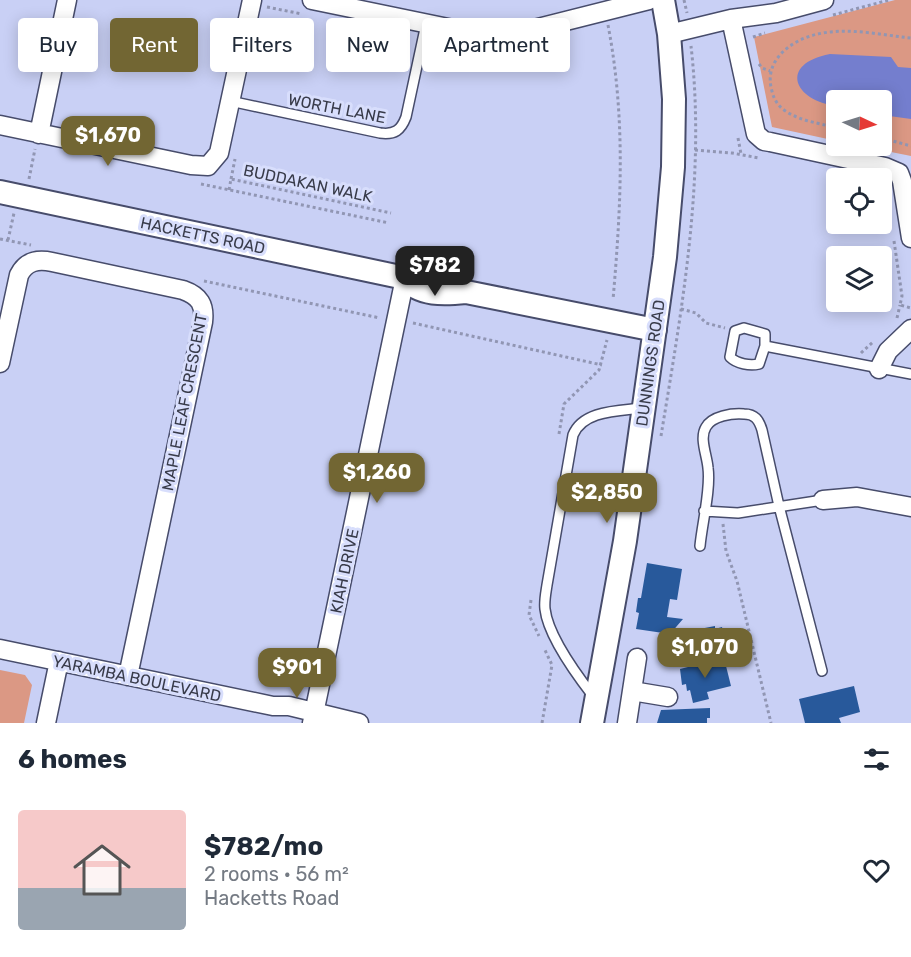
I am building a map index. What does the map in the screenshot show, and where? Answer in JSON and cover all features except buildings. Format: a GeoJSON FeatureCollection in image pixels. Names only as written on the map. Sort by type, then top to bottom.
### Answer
{"type":"FeatureCollection","features":[{"type":"Feature","properties":{"kind":"street"},"geometry":{"type":"LineString","coordinates":[[39,134],[68,0]]}},
{"type":"Feature","properties":{"kind":"street"},"geometry":{"type":"LineString","coordinates":[[570,18],[649,0]]}},
{"type":"Feature","properties":{"kind":"street","name":"DUNNINGS ROAD"},"geometry":{"type":"LineString","coordinates":[[592,723],[625,541],[665,257],[673,167],[674,99],[663,0]]}},
{"type":"Feature","properties":{"kind":"street"},"geometry":{"type":"LineString","coordinates":[[0,126],[191,165],[203,167],[210,165],[219,153],[230,101],[260,4]]}},
{"type":"Feature","properties":{"kind":"street"},"geometry":{"type":"LineString","coordinates":[[312,8],[422,23]]}},
{"type":"Feature","properties":{"kind":"street"},"geometry":{"type":"LineString","coordinates":[[669,40],[781,13],[828,8]]}},
{"type":"Feature","properties":{"kind":"street"},"geometry":{"type":"LineString","coordinates":[[733,25],[756,134],[764,141],[895,171],[902,181],[902,238]]}},
{"type":"Feature","properties":{"kind":"street","name":"HACKETTS ROAD"},"geometry":{"type":"LineString","coordinates":[[0,192],[405,278],[418,272],[447,278],[466,292],[655,330]]}},
{"type":"Feature","properties":{"kind":"street","name":"MAPLE LEAF CRESCENT"},"geometry":{"type":"LineString","coordinates":[[0,363],[21,270],[34,262],[52,262],[183,290],[196,295],[202,303],[203,322],[129,676]]}},
{"type":"Feature","properties":{"kind":"street","name":"KIAH DRIVE"},"geometry":{"type":"LineString","coordinates":[[310,719],[405,278]]}},
{"type":"Feature","properties":{"kind":"street"},"geometry":{"type":"LineString","coordinates":[[879,369],[888,351],[911,329]]}},
{"type":"Feature","properties":{"kind":"street"},"geometry":{"type":"LineString","coordinates":[[823,500],[857,497],[911,507]]}},
{"type":"Feature","properties":{"kind":"street","name":"YARAMBA BOULEVARD"},"geometry":{"type":"LineString","coordinates":[[0,649],[273,706],[289,706],[310,719],[359,723]]}},
{"type":"Feature","properties":{"kind":"street"},"geometry":{"type":"LineString","coordinates":[[627,723],[637,657]]}},
{"type":"Feature","properties":{"kind":"street"},"geometry":{"type":"LineString","coordinates":[[46,723],[59,661]]}},
{"type":"Feature","properties":{"kind":"street"},"geometry":{"type":"LineString","coordinates":[[632,691],[668,697]]}},
{"type":"Feature","properties":{"kind":"lane","name":"WORTH LANE"},"geometry":{"type":"LineString","coordinates":[[230,101],[380,134],[393,133],[399,130],[406,117],[422,43]]}},
{"type":"Feature","properties":{"kind":"lane"},"geometry":{"type":"LineString","coordinates":[[744,328],[765,334],[765,346],[759,364],[753,366],[734,362],[730,357],[735,331],[744,328]]}},
{"type":"Feature","properties":{"kind":"lane"},"geometry":{"type":"LineString","coordinates":[[765,346],[911,374]]}},
{"type":"Feature","properties":{"kind":"lane"},"geometry":{"type":"LineString","coordinates":[[596,701],[567,660],[549,622],[545,609],[547,585],[573,435],[577,427],[583,421],[593,417],[643,408]]}},
{"type":"Feature","properties":{"kind":"lane"},"geometry":{"type":"LineString","coordinates":[[700,546],[709,476],[704,432],[710,422],[716,418],[740,414],[753,415],[759,420],[822,671]]}},
{"type":"Feature","properties":{"kind":"lane"},"geometry":{"type":"LineString","coordinates":[[704,512],[738,513],[823,500]]}},
{"type":"Feature","properties":{"kind":"path"},"geometry":{"type":"LineString","coordinates":[[828,8],[889,0]]}},
{"type":"Feature","properties":{"kind":"path"},"geometry":{"type":"LineString","coordinates":[[260,4],[312,8]]}},
{"type":"Feature","properties":{"kind":"path"},"geometry":{"type":"LineString","coordinates":[[604,10],[614,61],[621,158],[613,300]]}},
{"type":"Feature","properties":{"kind":"path"},"geometry":{"type":"LineString","coordinates":[[755,48],[752,36],[781,13]]}},
{"type":"Feature","properties":{"kind":"path"},"geometry":{"type":"LineString","coordinates":[[826,125],[805,120],[783,109],[774,99],[770,83],[771,71],[773,63],[785,50],[803,39],[821,33],[848,31],[911,38]]}},
{"type":"Feature","properties":{"kind":"path"},"geometry":{"type":"LineString","coordinates":[[757,60],[762,68],[771,71]]}},
{"type":"Feature","properties":{"kind":"path"},"geometry":{"type":"LineString","coordinates":[[892,141],[911,146]]}},
{"type":"Feature","properties":{"kind":"path"},"geometry":{"type":"LineString","coordinates":[[695,150],[732,153],[767,160]]}},
{"type":"Feature","properties":{"kind":"path","name":"BUDDAKAN WALK"},"geometry":{"type":"LineString","coordinates":[[229,190],[231,179],[391,213]]}},
{"type":"Feature","properties":{"kind":"path"},"geometry":{"type":"LineString","coordinates":[[902,238],[900,305],[911,308]]}},
{"type":"Feature","properties":{"kind":"path"},"geometry":{"type":"LineString","coordinates":[[0,239],[42,247]]}},
{"type":"Feature","properties":{"kind":"path"},"geometry":{"type":"LineString","coordinates":[[196,279],[602,365],[608,338]]}},
{"type":"Feature","properties":{"kind":"path"},"geometry":{"type":"LineString","coordinates":[[681,309],[696,313],[706,323],[735,331]]}},
{"type":"Feature","properties":{"kind":"path"},"geometry":{"type":"LineString","coordinates":[[721,513],[726,551],[738,581],[771,723]]}},
{"type":"Feature","properties":{"kind":"shaded area"},"geometry":{"type":"Polygon","coordinates":[[[895,0],[911,0],[911,156],[892,152],[892,90],[826,90],[826,139],[772,127],[754,37],[895,0]]]}},
{"type":"Feature","properties":{"kind":"shaded area"},"geometry":{"type":"Polygon","coordinates":[[[0,670],[25,675],[32,685],[24,723],[0,723],[0,670]]]}},
{"type":"Feature","properties":{"kind":"water"},"geometry":{"type":"Polygon","coordinates":[[[830,54],[891,57],[898,67],[911,68],[911,119],[892,116],[892,90],[826,90],[826,104],[810,97],[802,90],[798,82],[798,74],[803,66],[814,59],[830,54]]]}}]}
